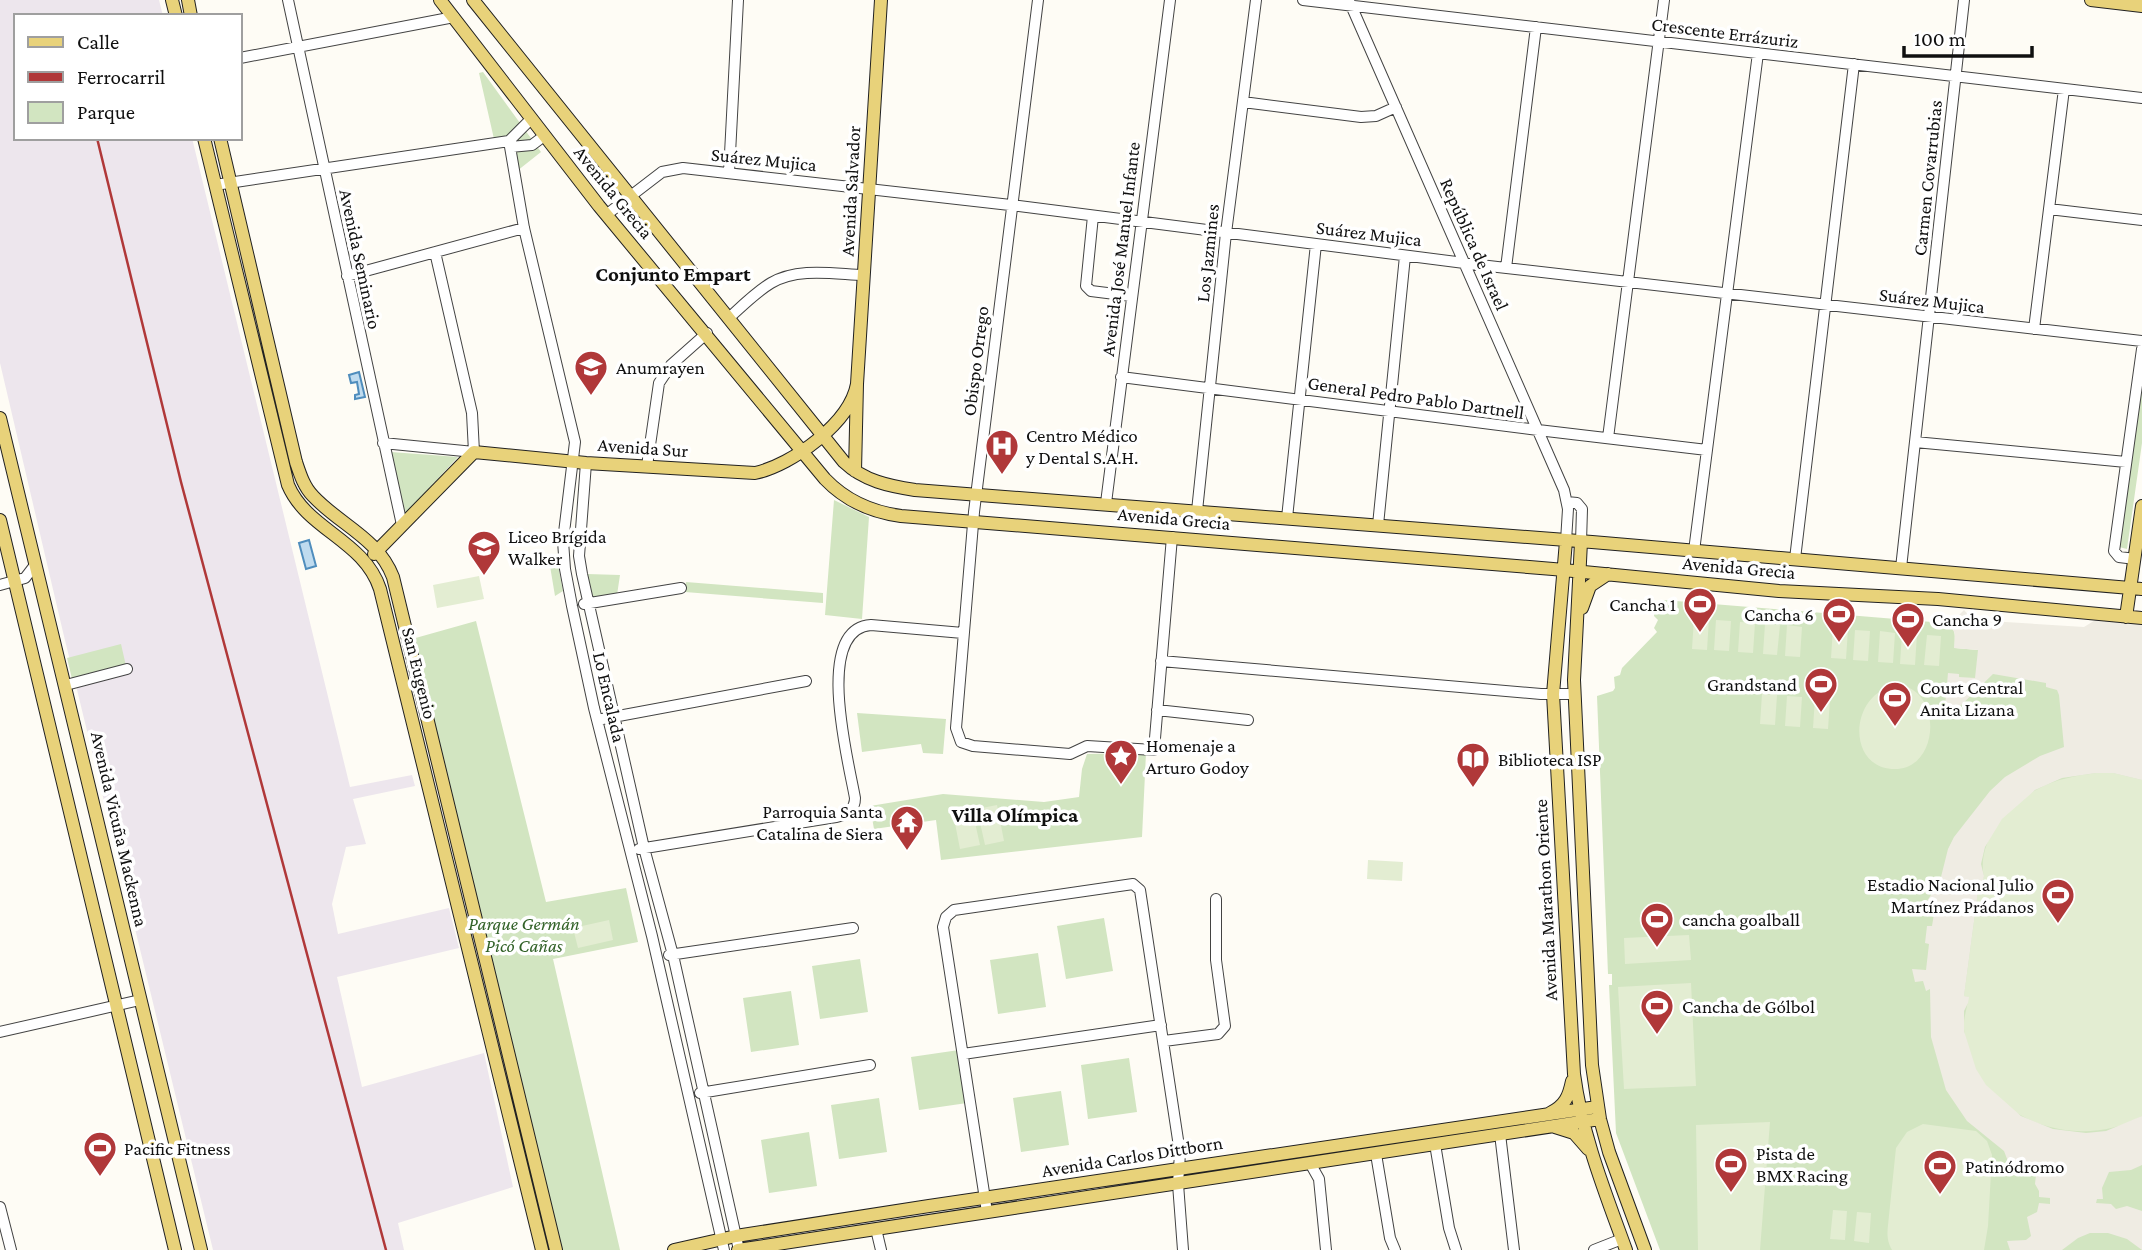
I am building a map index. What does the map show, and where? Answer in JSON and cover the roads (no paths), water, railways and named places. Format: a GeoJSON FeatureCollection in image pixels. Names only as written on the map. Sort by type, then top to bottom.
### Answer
{"type":"FeatureCollection","features":[{"type":"Feature","properties":{"kind":"main road","name":"Avenida Grecia"},"geometry":{"type":"LineString","coordinates":[[440,0],[544,136],[706,334],[836,489],[863,506],[892,515],[1579,571],[1779,591],[1938,599],[2142,618]]}},
{"type":"Feature","properties":{"kind":"main road","name":"Avenida Grecia"},"geometry":{"type":"LineString","coordinates":[[473,0],[845,462],[871,480],[897,488],[1378,525],[2136,589]]}},
{"type":"Feature","properties":{"kind":"main road","name":"Avenida Salvador"},"geometry":{"type":"LineString","coordinates":[[855,471],[857,384],[881,0]]}},
{"type":"Feature","properties":{"kind":"main road"},"geometry":{"type":"LineString","coordinates":[[2091,0],[2135,4]]}},
{"type":"Feature","properties":{"kind":"main road","name":"San Eugenio"},"geometry":{"type":"LineString","coordinates":[[204,140],[285,478],[297,502],[367,562],[378,583],[542,1250]]}},
{"type":"Feature","properties":{"kind":"main road","name":"San Eugenio"},"geometry":{"type":"LineString","coordinates":[[220,140],[296,462],[306,486],[316,499],[378,550],[390,570],[556,1250]]}},
{"type":"Feature","properties":{"kind":"main road"},"geometry":{"type":"LineString","coordinates":[[237,278],[252,274]]}},
{"type":"Feature","properties":{"kind":"main road","name":"Avenida Salvador"},"geometry":{"type":"LineString","coordinates":[[803,450],[849,406],[857,384]]}},
{"type":"Feature","properties":{"kind":"main road"},"geometry":{"type":"LineString","coordinates":[[270,414],[284,411]]}},
{"type":"Feature","properties":{"kind":"main road","name":"Avenida Vicuña Mackenna"},"geometry":{"type":"LineString","coordinates":[[0,418],[201,1250]]}},
{"type":"Feature","properties":{"kind":"main road","name":"Avenida Sur"},"geometry":{"type":"LineString","coordinates":[[474,452],[572,462],[755,473],[773,468],[803,450]]}},
{"type":"Feature","properties":{"kind":"main road"},"geometry":{"type":"LineString","coordinates":[[367,562],[474,452]]}},
{"type":"Feature","properties":{"kind":"main road"},"geometry":{"type":"LineString","coordinates":[[2126,617],[2136,589],[2134,564],[2142,506]]}},
{"type":"Feature","properties":{"kind":"main road"},"geometry":{"type":"LineString","coordinates":[[0,520],[175,1250]]}},
{"type":"Feature","properties":{"kind":"main road","name":"Avenida Marathon Oriente"},"geometry":{"type":"LineString","coordinates":[[1566,541],[1553,694],[1574,1074],[1581,1116],[1592,1155],[1624,1244]]}},
{"type":"Feature","properties":{"kind":"main road","name":"Avenida Marathon Oriente"},"geometry":{"type":"LineString","coordinates":[[1581,542],[1576,604],[1578,621],[1574,694],[1590,1011],[1598,1113],[1644,1250]]}},
{"type":"Feature","properties":{"kind":"main road"},"geometry":{"type":"LineString","coordinates":[[2111,587],[2123,582],[2134,564]]}},
{"type":"Feature","properties":{"kind":"main road"},"geometry":{"type":"LineString","coordinates":[[1578,621],[1590,586],[1608,574]]}},
{"type":"Feature","properties":{"kind":"main road"},"geometry":{"type":"LineString","coordinates":[[385,610],[392,606],[402,613]]}},
{"type":"Feature","properties":{"kind":"main road"},"geometry":{"type":"LineString","coordinates":[[1555,665],[1574,666]]}},
{"type":"Feature","properties":{"kind":"main road"},"geometry":{"type":"LineString","coordinates":[[456,902],[465,906],[471,898]]}},
{"type":"Feature","properties":{"kind":"main road"},"geometry":{"type":"LineString","coordinates":[[462,928],[468,921],[477,923]]}},
{"type":"Feature","properties":{"kind":"main road"},"geometry":{"type":"LineString","coordinates":[[1570,1013],[1590,1011]]}},
{"type":"Feature","properties":{"kind":"main road"},"geometry":{"type":"LineString","coordinates":[[1574,1074],[1567,1099],[1547,1120],[1574,1133],[1592,1155]]}},
{"type":"Feature","properties":{"kind":"main road","name":"Avenida Carlos Dittborn"},"geometry":{"type":"LineString","coordinates":[[674,1250],[723,1245],[736,1236],[1178,1169],[1598,1113]]}},
{"type":"Feature","properties":{"kind":"main road","name":"Avenida Carlos Dittborn"},"geometry":{"type":"LineString","coordinates":[[738,1250],[1376,1154],[1500,1134],[1547,1120]]}},
{"type":"Feature","properties":{"kind":"street","name":"Avenida Seminario"},"geometry":{"type":"LineString","coordinates":[[288,0],[402,525]]}},
{"type":"Feature","properties":{"kind":"street"},"geometry":{"type":"LineString","coordinates":[[729,173],[738,0]]}},
{"type":"Feature","properties":{"kind":"street","name":"Obispo Orrego"},"geometry":{"type":"LineString","coordinates":[[1038,0],[976,494],[956,728],[958,739],[966,745],[1070,754],[1087,746],[1154,750],[1157,710]]}},
{"type":"Feature","properties":{"kind":"street","name":"Avenida José Manuel Infante"},"geometry":{"type":"LineString","coordinates":[[1105,503],[1170,0]]}},
{"type":"Feature","properties":{"kind":"street","name":"Los Jazmines"},"geometry":{"type":"LineString","coordinates":[[1197,511],[1226,233],[1256,0]]}},
{"type":"Feature","properties":{"kind":"street","name":"Crescente Errázuriz"},"geometry":{"type":"LineString","coordinates":[[1303,0],[1350,3],[1415,13],[2142,98]]}},
{"type":"Feature","properties":{"kind":"street"},"geometry":{"type":"LineString","coordinates":[[1415,13],[1416,0]]}},
{"type":"Feature","properties":{"kind":"street"},"geometry":{"type":"LineString","coordinates":[[1608,438],[1664,0]]}},
{"type":"Feature","properties":{"kind":"street","name":"Carmen Covarrubias"},"geometry":{"type":"LineString","coordinates":[[1900,568],[1964,0]]}},
{"type":"Feature","properties":{"kind":"street","name":"República de Israel"},"geometry":{"type":"LineString","coordinates":[[1350,3],[1538,430],[1567,502],[1566,541]]}},
{"type":"Feature","properties":{"kind":"street"},"geometry":{"type":"LineString","coordinates":[[242,58],[454,17]]}},
{"type":"Feature","properties":{"kind":"street"},"geometry":{"type":"LineString","coordinates":[[1506,268],[1536,27]]}},
{"type":"Feature","properties":{"kind":"street"},"geometry":{"type":"LineString","coordinates":[[1694,551],[1758,53]]}},
{"type":"Feature","properties":{"kind":"street"},"geometry":{"type":"LineString","coordinates":[[1795,559],[1854,64]]}},
{"type":"Feature","properties":{"kind":"street"},"geometry":{"type":"LineString","coordinates":[[2034,329],[2064,89]]}},
{"type":"Feature","properties":{"kind":"street"},"geometry":{"type":"LineString","coordinates":[[1243,102],[1361,117],[1376,116],[1396,107]]}},
{"type":"Feature","properties":{"kind":"street"},"geometry":{"type":"LineString","coordinates":[[510,144],[531,119]]}},
{"type":"Feature","properties":{"kind":"street"},"geometry":{"type":"LineString","coordinates":[[215,185],[510,144],[532,145],[544,136]]}},
{"type":"Feature","properties":{"kind":"street","name":"Lo Encalada"},"geometry":{"type":"LineString","coordinates":[[510,144],[524,228],[575,442],[563,541],[572,606],[723,1245]]}},
{"type":"Feature","properties":{"kind":"street","name":"Suárez Mujica"},"geometry":{"type":"LineString","coordinates":[[607,215],[658,174],[669,169],[683,168],[1506,268],[2142,341]]}},
{"type":"Feature","properties":{"kind":"street"},"geometry":{"type":"LineString","coordinates":[[2049,209],[2142,220]]}},
{"type":"Feature","properties":{"kind":"street"},"geometry":{"type":"LineString","coordinates":[[1094,216],[1085,283],[1087,288],[1091,291],[1131,296]]}},
{"type":"Feature","properties":{"kind":"street"},"geometry":{"type":"LineString","coordinates":[[347,276],[524,228]]}},
{"type":"Feature","properties":{"kind":"street"},"geometry":{"type":"LineString","coordinates":[[1287,518],[1316,244]]}},
{"type":"Feature","properties":{"kind":"street"},"geometry":{"type":"LineString","coordinates":[[435,252],[472,413],[474,452]]}},
{"type":"Feature","properties":{"kind":"street"},"geometry":{"type":"LineString","coordinates":[[1378,525],[1405,256]]}},
{"type":"Feature","properties":{"kind":"street"},"geometry":{"type":"LineString","coordinates":[[729,318],[763,288],[788,276],[864,275]]}},
{"type":"Feature","properties":{"kind":"street"},"geometry":{"type":"LineString","coordinates":[[647,466],[659,383],[671,365],[706,334]]}},
{"type":"Feature","properties":{"kind":"street"},"geometry":{"type":"LineString","coordinates":[[2134,564],[2119,557],[2114,551],[2142,349]]}},
{"type":"Feature","properties":{"kind":"street","name":"General Pedro Pablo Dartnell"},"geometry":{"type":"LineString","coordinates":[[1121,377],[1707,450]]}},
{"type":"Feature","properties":{"kind":"street"},"geometry":{"type":"LineString","coordinates":[[1915,442],[2126,462]]}},
{"type":"Feature","properties":{"kind":"street","name":"Avenida Sur"},"geometry":{"type":"LineString","coordinates":[[383,443],[474,452]]}},
{"type":"Feature","properties":{"kind":"street","name":"Lo Encalada"},"geometry":{"type":"LineString","coordinates":[[586,463],[579,556],[588,603],[644,848],[673,955],[738,1250]]}},
{"type":"Feature","properties":{"kind":"street","name":"República de Israel"},"geometry":{"type":"LineString","coordinates":[[1567,502],[1577,503],[1582,509],[1581,542]]}},
{"type":"Feature","properties":{"kind":"street"},"geometry":{"type":"LineString","coordinates":[[1172,537],[1157,710],[1248,720]]}},
{"type":"Feature","properties":{"kind":"street"},"geometry":{"type":"LineString","coordinates":[[0,585],[28,576],[35,565]]}},
{"type":"Feature","properties":{"kind":"street"},"geometry":{"type":"LineString","coordinates":[[572,606],[681,588]]}},
{"type":"Feature","properties":{"kind":"street"},"geometry":{"type":"LineString","coordinates":[[629,851],[847,813],[853,807],[855,798],[837,683],[848,638],[857,629],[872,625],[963,633]]}},
{"type":"Feature","properties":{"kind":"street"},"geometry":{"type":"LineString","coordinates":[[1161,661],[1574,694]]}},
{"type":"Feature","properties":{"kind":"street"},"geometry":{"type":"LineString","coordinates":[[65,685],[127,669]]}},
{"type":"Feature","properties":{"kind":"street"},"geometry":{"type":"LineString","coordinates":[[597,720],[806,681]]}},
{"type":"Feature","properties":{"kind":"street"},"geometry":{"type":"LineString","coordinates":[[987,1212],[943,927],[946,917],[954,910],[1138,885],[1180,1153],[1178,1184],[1183,1250]]}},
{"type":"Feature","properties":{"kind":"street"},"geometry":{"type":"LineString","coordinates":[[1164,1041],[1219,1034],[1225,1026],[1216,960],[1216,899]]}},
{"type":"Feature","properties":{"kind":"street"},"geometry":{"type":"LineString","coordinates":[[657,958],[853,928]]}},
{"type":"Feature","properties":{"kind":"street"},"geometry":{"type":"LineString","coordinates":[[0,1032],[140,1000]]}},
{"type":"Feature","properties":{"kind":"street"},"geometry":{"type":"LineString","coordinates":[[963,1054],[1161,1025]]}},
{"type":"Feature","properties":{"kind":"street"},"geometry":{"type":"LineString","coordinates":[[689,1095],[870,1065]]}},
{"type":"Feature","properties":{"kind":"street"},"geometry":{"type":"LineString","coordinates":[[1500,1134],[1514,1250]]}},
{"type":"Feature","properties":{"kind":"street"},"geometry":{"type":"LineString","coordinates":[[1435,1144],[1449,1228],[1456,1250]]}},
{"type":"Feature","properties":{"kind":"street"},"geometry":{"type":"LineString","coordinates":[[1376,1154],[1390,1238],[1395,1250]]}},
{"type":"Feature","properties":{"kind":"street"},"geometry":{"type":"LineString","coordinates":[[1310,1163],[1319,1179],[1326,1250]]}},
{"type":"Feature","properties":{"kind":"street"},"geometry":{"type":"LineString","coordinates":[[714,1205],[729,1201]]}},
{"type":"Feature","properties":{"kind":"street"},"geometry":{"type":"LineString","coordinates":[[0,1207],[10,1250]]}},
{"type":"Feature","properties":{"kind":"street"},"geometry":{"type":"LineString","coordinates":[[876,1229],[881,1250]]}},
{"type":"Feature","properties":{"kind":"street"},"geometry":{"type":"LineString","coordinates":[[1594,1250],[1624,1244]]}},
{"type":"Feature","properties":{"kind":"water"},"geometry":{"type":"Polygon","coordinates":[[[359,372],[365,397],[355,399],[355,395],[359,394],[357,382],[351,383],[349,375],[359,372]]]}},
{"type":"Feature","properties":{"kind":"water"},"geometry":{"type":"Polygon","coordinates":[[[309,540],[316,566],[306,569],[299,543],[309,540]]]}},
{"type":"Feature","properties":{"kind":"railway"},"geometry":{"type":"LineString","coordinates":[[97,140],[181,482],[386,1250]]}},
{"type":"Feature","properties":{"kind":"place","name":"Anumrayen"},"geometry":{"type":"Point","coordinates":[591,397]}},
{"type":"Feature","properties":{"kind":"place","name":"Centro Médico y Dental S.A.H."},"geometry":{"type":"Point","coordinates":[1002,476]}},
{"type":"Feature","properties":{"kind":"place","name":"Liceo Brígida Walker"},"geometry":{"type":"Point","coordinates":[484,577]}},
{"type":"Feature","properties":{"kind":"place","name":"Cancha 1"},"geometry":{"type":"Point","coordinates":[1700,634]}},
{"type":"Feature","properties":{"kind":"place","name":"Cancha 6"},"geometry":{"type":"Point","coordinates":[1839,644]}},
{"type":"Feature","properties":{"kind":"place","name":"Cancha 9"},"geometry":{"type":"Point","coordinates":[1908,649]}},
{"type":"Feature","properties":{"kind":"place","name":"Grandstand"},"geometry":{"type":"Point","coordinates":[1821,714]}},
{"type":"Feature","properties":{"kind":"place","name":"Court Central Anita Lizana"},"geometry":{"type":"Point","coordinates":[1895,728]}},
{"type":"Feature","properties":{"kind":"place","name":"Homenaje a Arturo Godoy"},"geometry":{"type":"Point","coordinates":[1121,786]}},
{"type":"Feature","properties":{"kind":"place","name":"Biblioteca ISP"},"geometry":{"type":"Point","coordinates":[1473,789]}},
{"type":"Feature","properties":{"kind":"place","name":"Parroquia Santa Catalina de Siera"},"geometry":{"type":"Point","coordinates":[907,852]}},
{"type":"Feature","properties":{"kind":"place","name":"Estadio Nacional Julio Martínez Prádanos"},"geometry":{"type":"Point","coordinates":[2058,925]}},
{"type":"Feature","properties":{"kind":"place","name":"cancha goalball"},"geometry":{"type":"Point","coordinates":[1657,949]}},
{"type":"Feature","properties":{"kind":"place","name":"Cancha de Gólbol"},"geometry":{"type":"Point","coordinates":[1657,1036]}},
{"type":"Feature","properties":{"kind":"place","name":"Pacific Fitness"},"geometry":{"type":"Point","coordinates":[100,1178]}},
{"type":"Feature","properties":{"kind":"place","name":"Pista de BMX Racing"},"geometry":{"type":"Point","coordinates":[1731,1194]}},
{"type":"Feature","properties":{"kind":"place","name":"Patinódromo"},"geometry":{"type":"Point","coordinates":[1940,1196]}},
{"type":"Feature","properties":{"kind":"district","name":"Conjunto Empart"},"geometry":{"type":"Point","coordinates":[673,274]}},
{"type":"Feature","properties":{"kind":"district","name":"Villa Olímpica"},"geometry":{"type":"Point","coordinates":[1015,815]}},
{"type":"Feature","properties":{"kind":"park label","name":"Parque Germán Picó Cañas"},"geometry":{"type":"Point","coordinates":[524,934]}}]}
